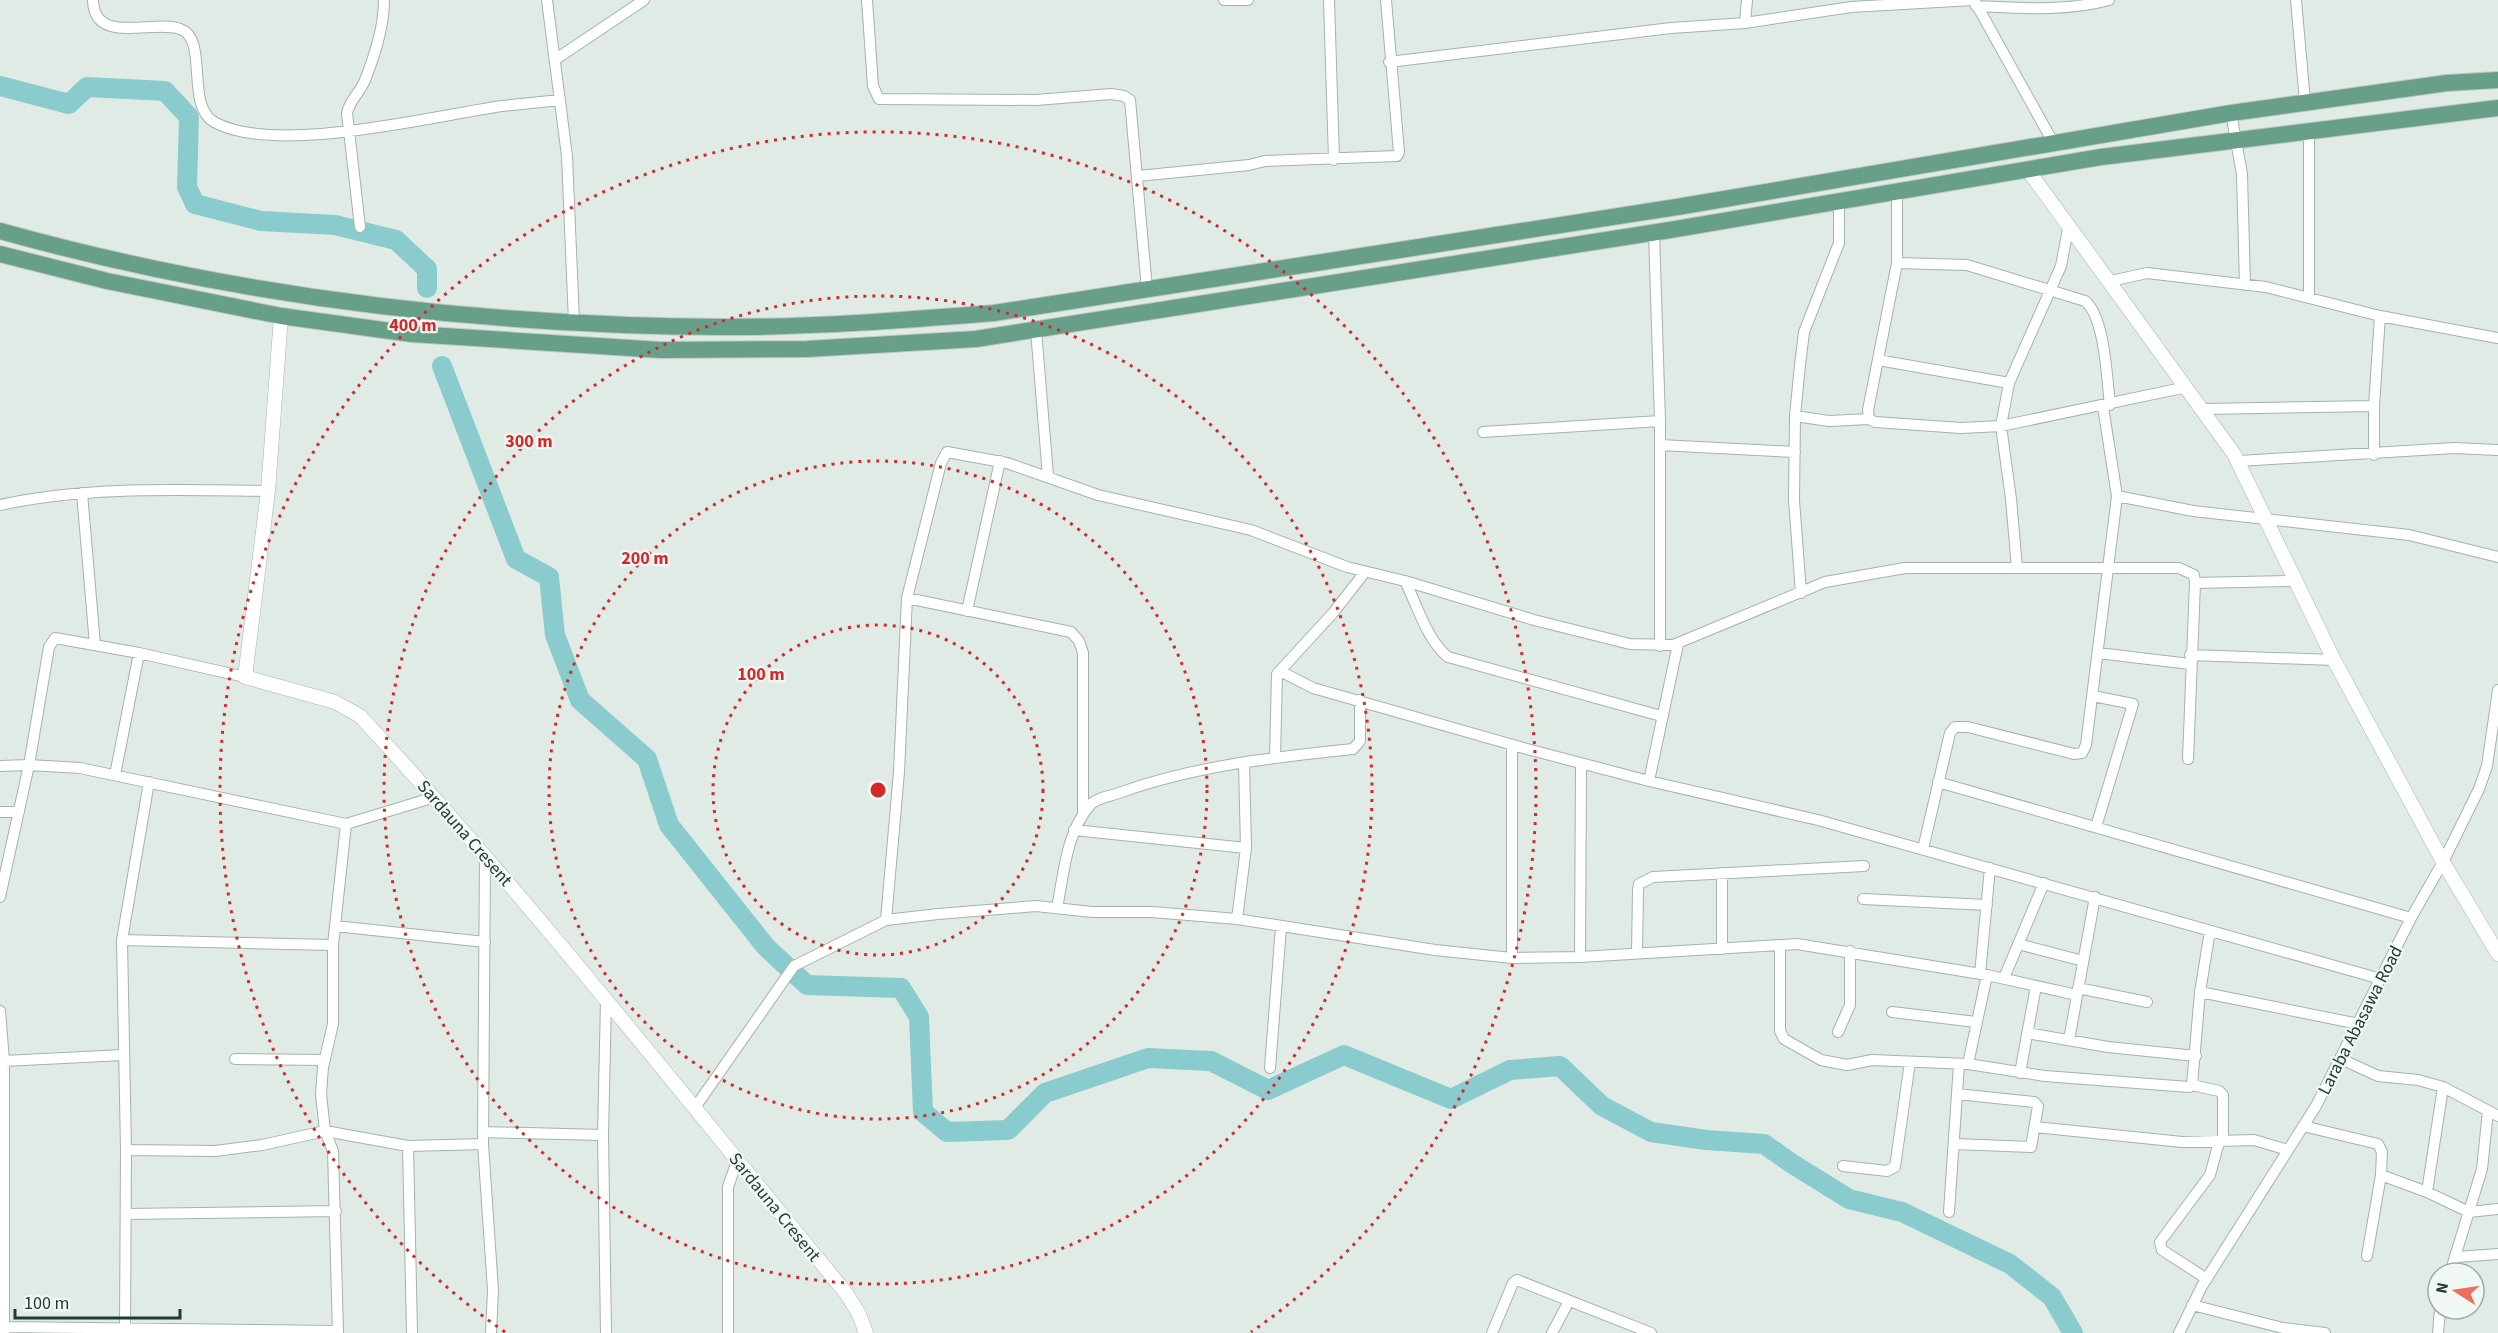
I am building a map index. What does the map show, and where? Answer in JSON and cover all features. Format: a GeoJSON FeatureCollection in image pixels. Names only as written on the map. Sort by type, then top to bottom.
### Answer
{"type":"FeatureCollection","features":[{"type":"Feature","properties":{"kind":"main road"},"geometry":{"type":"LineString","coordinates":[[0,231],[179,273],[373,306],[474,317],[573,322],[728,327],[834,324],[994,313],[1677,207],[2231,113],[2447,83],[2498,80]]}},
{"type":"Feature","properties":{"kind":"main road"},"geometry":{"type":"LineString","coordinates":[[0,254],[107,281],[281,316],[412,334],[662,350],[807,349],[976,339],[1654,233],[2101,157],[2309,129],[2498,108]]}},
{"type":"Feature","properties":{"kind":"street"},"geometry":{"type":"LineString","coordinates":[[93,0],[94,10],[106,25],[117,28],[178,28],[187,32],[193,44],[200,97],[205,114],[213,121],[228,127],[282,136],[300,136],[560,100]]}},
{"type":"Feature","properties":{"kind":"street"},"geometry":{"type":"LineString","coordinates":[[360,227],[347,130],[349,102],[365,80],[384,16],[384,0]]}},
{"type":"Feature","properties":{"kind":"street"},"geometry":{"type":"LineString","coordinates":[[547,0],[567,156],[573,322]]}},
{"type":"Feature","properties":{"kind":"street"},"geometry":{"type":"LineString","coordinates":[[556,59],[644,0]]}},
{"type":"Feature","properties":{"kind":"street"},"geometry":{"type":"LineString","coordinates":[[867,0],[873,86],[879,99],[1036,100],[1111,94],[1124,96],[1130,100],[1133,113],[1147,290]]}},
{"type":"Feature","properties":{"kind":"street"},"geometry":{"type":"LineString","coordinates":[[1224,0],[1248,0]]}},
{"type":"Feature","properties":{"kind":"street"},"geometry":{"type":"LineString","coordinates":[[1329,0],[1334,160]]}},
{"type":"Feature","properties":{"kind":"street"},"geometry":{"type":"LineString","coordinates":[[1138,176],[1248,165],[1265,161],[1397,156],[1400,152],[1389,62],[1386,0]]}},
{"type":"Feature","properties":{"kind":"street"},"geometry":{"type":"LineString","coordinates":[[1745,23],[1747,0]]}},
{"type":"Feature","properties":{"kind":"street"},"geometry":{"type":"LineString","coordinates":[[1389,62],[1671,28],[1745,23],[1851,6],[1974,2],[2055,9],[2089,6],[2109,0]]}},
{"type":"Feature","properties":{"kind":"street"},"geometry":{"type":"LineString","coordinates":[[2296,0],[2305,102]]}},
{"type":"Feature","properties":{"kind":"street"},"geometry":{"type":"LineString","coordinates":[[1974,2],[2054,144]]}},
{"type":"Feature","properties":{"kind":"street"},"geometry":{"type":"LineString","coordinates":[[2231,113],[2243,190],[2244,285]]}},
{"type":"Feature","properties":{"kind":"street"},"geometry":{"type":"LineString","coordinates":[[2309,129],[2309,298]]}},
{"type":"Feature","properties":{"kind":"street"},"geometry":{"type":"LineString","coordinates":[[2028,170],[2111,281],[2239,461],[2294,581],[2334,660],[2443,862],[2498,954]]}},
{"type":"Feature","properties":{"kind":"street"},"geometry":{"type":"LineString","coordinates":[[1869,419],[1868,410],[1896,263],[1897,193]]}},
{"type":"Feature","properties":{"kind":"street"},"geometry":{"type":"LineString","coordinates":[[1801,593],[1794,500],[1795,416],[1804,332],[1839,243],[1839,202]]}},
{"type":"Feature","properties":{"kind":"street"},"geometry":{"type":"LineString","coordinates":[[2017,568],[2001,426],[2009,383],[2061,266],[2069,224]]}},
{"type":"Feature","properties":{"kind":"street"},"geometry":{"type":"LineString","coordinates":[[1654,233],[1660,421],[1660,646]]}},
{"type":"Feature","properties":{"kind":"street"},"geometry":{"type":"LineString","coordinates":[[1896,263],[1967,265],[2085,301],[2092,307],[2100,330],[2117,496],[2093,696],[2086,745],[2082,753],[2074,754],[1968,727],[1955,727],[1950,732],[1923,849]]}},
{"type":"Feature","properties":{"kind":"street"},"geometry":{"type":"LineString","coordinates":[[2111,281],[2147,273],[2244,285],[2380,316],[2498,338]]}},
{"type":"Feature","properties":{"kind":"street"},"geometry":{"type":"LineString","coordinates":[[0,897],[5,859],[19,812],[29,765],[49,647],[55,638],[139,653],[245,677],[268,491],[281,316]]}},
{"type":"Feature","properties":{"kind":"street"},"geometry":{"type":"LineString","coordinates":[[2374,455],[2374,406],[2380,316]]}},
{"type":"Feature","properties":{"kind":"street"},"geometry":{"type":"LineString","coordinates":[[1036,330],[1048,476]]}},
{"type":"Feature","properties":{"kind":"street"},"geometry":{"type":"LineString","coordinates":[[1878,360],[2009,383]]}},
{"type":"Feature","properties":{"kind":"street"},"geometry":{"type":"LineString","coordinates":[[1795,416],[1828,421],[1869,419],[1875,423],[1961,428],[2001,426],[2107,406],[2187,387]]}},
{"type":"Feature","properties":{"kind":"street"},"geometry":{"type":"LineString","coordinates":[[2203,410],[2374,406]]}},
{"type":"Feature","properties":{"kind":"street"},"geometry":{"type":"LineString","coordinates":[[1483,432],[1660,421]]}},
{"type":"Feature","properties":{"kind":"street"},"geometry":{"type":"LineString","coordinates":[[1660,445],[1795,452]]}},
{"type":"Feature","properties":{"kind":"street"},"geometry":{"type":"LineString","coordinates":[[2239,461],[2374,455],[2454,448],[2498,450]]}},
{"type":"Feature","properties":{"kind":"street"},"geometry":{"type":"LineString","coordinates":[[886,920],[898,772],[907,598],[943,456],[953,452],[1000,461],[1098,495],[1264,533],[1365,572],[1405,581],[1542,622],[1630,644],[1660,646],[1678,644],[1825,582],[1905,568],[2179,568],[2194,575],[2195,583],[2190,659],[2188,759]]}},
{"type":"Feature","properties":{"kind":"street"},"geometry":{"type":"LineString","coordinates":[[967,611],[1000,461]]}},
{"type":"Feature","properties":{"kind":"street"},"geometry":{"type":"LineString","coordinates":[[0,505],[82,493],[268,491]]}},
{"type":"Feature","properties":{"kind":"street"},"geometry":{"type":"LineString","coordinates":[[82,493],[95,645]]}},
{"type":"Feature","properties":{"kind":"street"},"geometry":{"type":"LineString","coordinates":[[2117,496],[2193,511],[2409,535],[2498,557]]}},
{"type":"Feature","properties":{"kind":"street"},"geometry":{"type":"LineString","coordinates":[[1275,757],[1277,674],[1326,621],[1365,572]]}},
{"type":"Feature","properties":{"kind":"street"},"geometry":{"type":"LineString","coordinates":[[1405,581],[1441,651],[1448,657],[1661,716]]}},
{"type":"Feature","properties":{"kind":"street"},"geometry":{"type":"LineString","coordinates":[[2195,583],[2294,581]]}},
{"type":"Feature","properties":{"kind":"street"},"geometry":{"type":"LineString","coordinates":[[907,598],[1071,633],[1079,641],[1083,653],[1083,815]]}},
{"type":"Feature","properties":{"kind":"street"},"geometry":{"type":"LineString","coordinates":[[1649,781],[1678,644]]}},
{"type":"Feature","properties":{"kind":"street"},"geometry":{"type":"LineString","coordinates":[[115,775],[139,653]]}},
{"type":"Feature","properties":{"kind":"street"},"geometry":{"type":"LineString","coordinates":[[2098,653],[2190,659],[2334,660]]}},
{"type":"Feature","properties":{"kind":"street"},"geometry":{"type":"LineString","coordinates":[[1280,671],[1313,688],[1512,745],[1649,781],[1818,820],[2381,979]]}},
{"type":"Feature","properties":{"kind":"street","name":"Sardauna Cresent"},"geometry":{"type":"LineString","coordinates":[[245,677],[335,702],[360,716],[485,855],[846,1293],[859,1314],[866,1333]]}},
{"type":"Feature","properties":{"kind":"street","name":"Laraba Abasawa Road"},"geometry":{"type":"LineString","coordinates":[[2179,1333],[2207,1279],[2303,1126],[2341,1059],[2411,918],[2443,862],[2479,789],[2495,743],[2498,690]]}},
{"type":"Feature","properties":{"kind":"street"},"geometry":{"type":"LineString","coordinates":[[2093,696],[2133,704],[2096,827]]}},
{"type":"Feature","properties":{"kind":"street"},"geometry":{"type":"LineString","coordinates":[[1057,908],[1074,830],[1092,802],[1142,784],[1244,763],[1275,757],[1353,749],[1357,746],[1360,700]]}},
{"type":"Feature","properties":{"kind":"street"},"geometry":{"type":"LineString","coordinates":[[1512,745],[1512,958]]}},
{"type":"Feature","properties":{"kind":"street"},"geometry":{"type":"LineString","coordinates":[[1237,919],[1246,848],[1244,763]]}},
{"type":"Feature","properties":{"kind":"street"},"geometry":{"type":"LineString","coordinates":[[1580,957],[1581,764]]}},
{"type":"Feature","properties":{"kind":"street"},"geometry":{"type":"LineString","coordinates":[[0,766],[81,768],[346,824],[435,797]]}},
{"type":"Feature","properties":{"kind":"street"},"geometry":{"type":"LineString","coordinates":[[125,1329],[126,1150],[122,940],[149,782]]}},
{"type":"Feature","properties":{"kind":"street"},"geometry":{"type":"LineString","coordinates":[[1938,782],[2411,918]]}},
{"type":"Feature","properties":{"kind":"street"},"geometry":{"type":"LineString","coordinates":[[0,812],[19,812]]}},
{"type":"Feature","properties":{"kind":"street"},"geometry":{"type":"LineString","coordinates":[[0,1011],[4,1061],[1,1087],[1,1192],[4,1330],[338,1332],[333,1151],[325,1131],[321,1094],[325,1060],[333,1024],[333,945],[346,824]]}},
{"type":"Feature","properties":{"kind":"street"},"geometry":{"type":"LineString","coordinates":[[1074,830],[1246,848]]}},
{"type":"Feature","properties":{"kind":"street"},"geometry":{"type":"LineString","coordinates":[[485,855],[483,1144],[493,1290],[491,1333]]}},
{"type":"Feature","properties":{"kind":"street"},"geometry":{"type":"LineString","coordinates":[[1636,953],[1640,884],[1653,877],[1864,866]]}},
{"type":"Feature","properties":{"kind":"street"},"geometry":{"type":"LineString","coordinates":[[1949,1212],[1957,1094],[1976,1022],[1983,974],[1990,868]]}},
{"type":"Feature","properties":{"kind":"street"},"geometry":{"type":"LineString","coordinates":[[1722,873],[1722,950]]}},
{"type":"Feature","properties":{"kind":"street"},"geometry":{"type":"LineString","coordinates":[[2004,978],[2044,883]]}},
{"type":"Feature","properties":{"kind":"street"},"geometry":{"type":"LineString","coordinates":[[2069,1040],[2095,897]]}},
{"type":"Feature","properties":{"kind":"street"},"geometry":{"type":"LineString","coordinates":[[1863,899],[1987,905]]}},
{"type":"Feature","properties":{"kind":"street"},"geometry":{"type":"LineString","coordinates":[[694,1109],[791,969],[886,920],[1036,906],[1237,919],[1435,950],[1512,958],[1580,957],[1797,944],[1983,974],[2036,986],[2147,1002]]}},
{"type":"Feature","properties":{"kind":"street"},"geometry":{"type":"LineString","coordinates":[[335,926],[485,942]]}},
{"type":"Feature","properties":{"kind":"street"},"geometry":{"type":"LineString","coordinates":[[1270,1068],[1281,927]]}},
{"type":"Feature","properties":{"kind":"street"},"geometry":{"type":"LineString","coordinates":[[2192,1085],[2200,992],[2210,931]]}},
{"type":"Feature","properties":{"kind":"street"},"geometry":{"type":"LineString","coordinates":[[122,940],[333,945]]}},
{"type":"Feature","properties":{"kind":"street"},"geometry":{"type":"LineString","coordinates":[[2018,944],[2083,961]]}},
{"type":"Feature","properties":{"kind":"street"},"geometry":{"type":"LineString","coordinates":[[1780,945],[1779,1024],[1784,1039],[1821,1060],[1847,1065],[1872,1060],[1964,1064],[2020,1073],[2189,1087],[2192,1085],[2219,1091],[2223,1095],[2221,1142],[2210,1175],[2160,1242],[2162,1250],[2207,1279]]}},
{"type":"Feature","properties":{"kind":"street"},"geometry":{"type":"LineString","coordinates":[[1838,1032],[1850,1005],[1850,951]]}},
{"type":"Feature","properties":{"kind":"street"},"geometry":{"type":"LineString","coordinates":[[2020,1073],[2036,986]]}},
{"type":"Feature","properties":{"kind":"street"},"geometry":{"type":"LineString","coordinates":[[2200,992],[2359,1024]]}},
{"type":"Feature","properties":{"kind":"street"},"geometry":{"type":"LineString","coordinates":[[606,1001],[603,1135],[606,1333]]}},
{"type":"Feature","properties":{"kind":"street"},"geometry":{"type":"LineString","coordinates":[[1892,1012],[1976,1022]]}},
{"type":"Feature","properties":{"kind":"street"},"geometry":{"type":"LineString","coordinates":[[2027,1033],[2108,1047],[2196,1056]]}},
{"type":"Feature","properties":{"kind":"street"},"geometry":{"type":"LineString","coordinates":[[4,1061],[123,1055]]}},
{"type":"Feature","properties":{"kind":"street"},"geometry":{"type":"LineString","coordinates":[[235,1059],[325,1060]]}},
{"type":"Feature","properties":{"kind":"street"},"geometry":{"type":"LineString","coordinates":[[2341,1059],[2378,1076],[2418,1080],[2444,1087],[2493,1114],[2484,1161],[2455,1261]]}},
{"type":"Feature","properties":{"kind":"street"},"geometry":{"type":"LineString","coordinates":[[1843,1166],[1887,1171],[1895,1167],[1910,1062]]}},
{"type":"Feature","properties":{"kind":"street"},"geometry":{"type":"LineString","coordinates":[[2427,1192],[2444,1087]]}},
{"type":"Feature","properties":{"kind":"street"},"geometry":{"type":"LineString","coordinates":[[1955,1144],[2027,1148],[2032,1144],[2038,1106],[2034,1102],[1957,1094]]}},
{"type":"Feature","properties":{"kind":"street"},"geometry":{"type":"LineString","coordinates":[[2303,1126],[2378,1144],[2382,1152],[2381,1175],[2367,1256]]}},
{"type":"Feature","properties":{"kind":"street"},"geometry":{"type":"LineString","coordinates":[[2036,1127],[2182,1142],[2254,1140],[2288,1150]]}},
{"type":"Feature","properties":{"kind":"street"},"geometry":{"type":"LineString","coordinates":[[126,1150],[215,1151],[262,1145],[325,1131],[408,1146],[483,1144]]}},
{"type":"Feature","properties":{"kind":"street"},"geometry":{"type":"LineString","coordinates":[[483,1132],[603,1135]]}},
{"type":"Feature","properties":{"kind":"street"},"geometry":{"type":"LineString","coordinates":[[408,1146],[412,1333]]}},
{"type":"Feature","properties":{"kind":"street"},"geometry":{"type":"LineString","coordinates":[[728,1333],[728,1187],[737,1161]]}},
{"type":"Feature","properties":{"kind":"street"},"geometry":{"type":"LineString","coordinates":[[2381,1175],[2427,1192],[2469,1212],[2498,1209]]}},
{"type":"Feature","properties":{"kind":"street"},"geometry":{"type":"LineString","coordinates":[[126,1214],[336,1210]]}},
{"type":"Feature","properties":{"kind":"street"},"geometry":{"type":"LineString","coordinates":[[2457,1257],[2498,1254]]}},
{"type":"Feature","properties":{"kind":"street"},"geometry":{"type":"LineString","coordinates":[[1492,1333],[1514,1281],[1651,1333]]}},
{"type":"Feature","properties":{"kind":"street"},"geometry":{"type":"LineString","coordinates":[[1551,1333],[1569,1301]]}},
{"type":"Feature","properties":{"kind":"street"},"geometry":{"type":"LineString","coordinates":[[2192,1305],[2283,1331],[2325,1333]]}},
{"type":"Feature","properties":{"kind":"waterway"},"geometry":{"type":"LineString","coordinates":[[0,86],[69,104],[87,87],[165,91],[189,117],[187,187],[195,204],[261,221],[335,225],[396,240],[427,269],[427,288]]}},
{"type":"Feature","properties":{"kind":"waterway"},"geometry":{"type":"LineString","coordinates":[[442,366],[516,559],[549,577],[555,635],[580,700],[647,759],[669,825],[766,947],[807,985],[901,988],[919,1017],[923,1112],[947,1132],[1008,1130],[1045,1093],[1148,1058],[1211,1061],[1268,1090],[1344,1055],[1451,1099],[1510,1070],[1560,1066],[1602,1106],[1651,1132],[1706,1140],[1764,1144],[1849,1199],[1902,1212],[2010,1264],[2052,1297],[2073,1333]]}}]}
